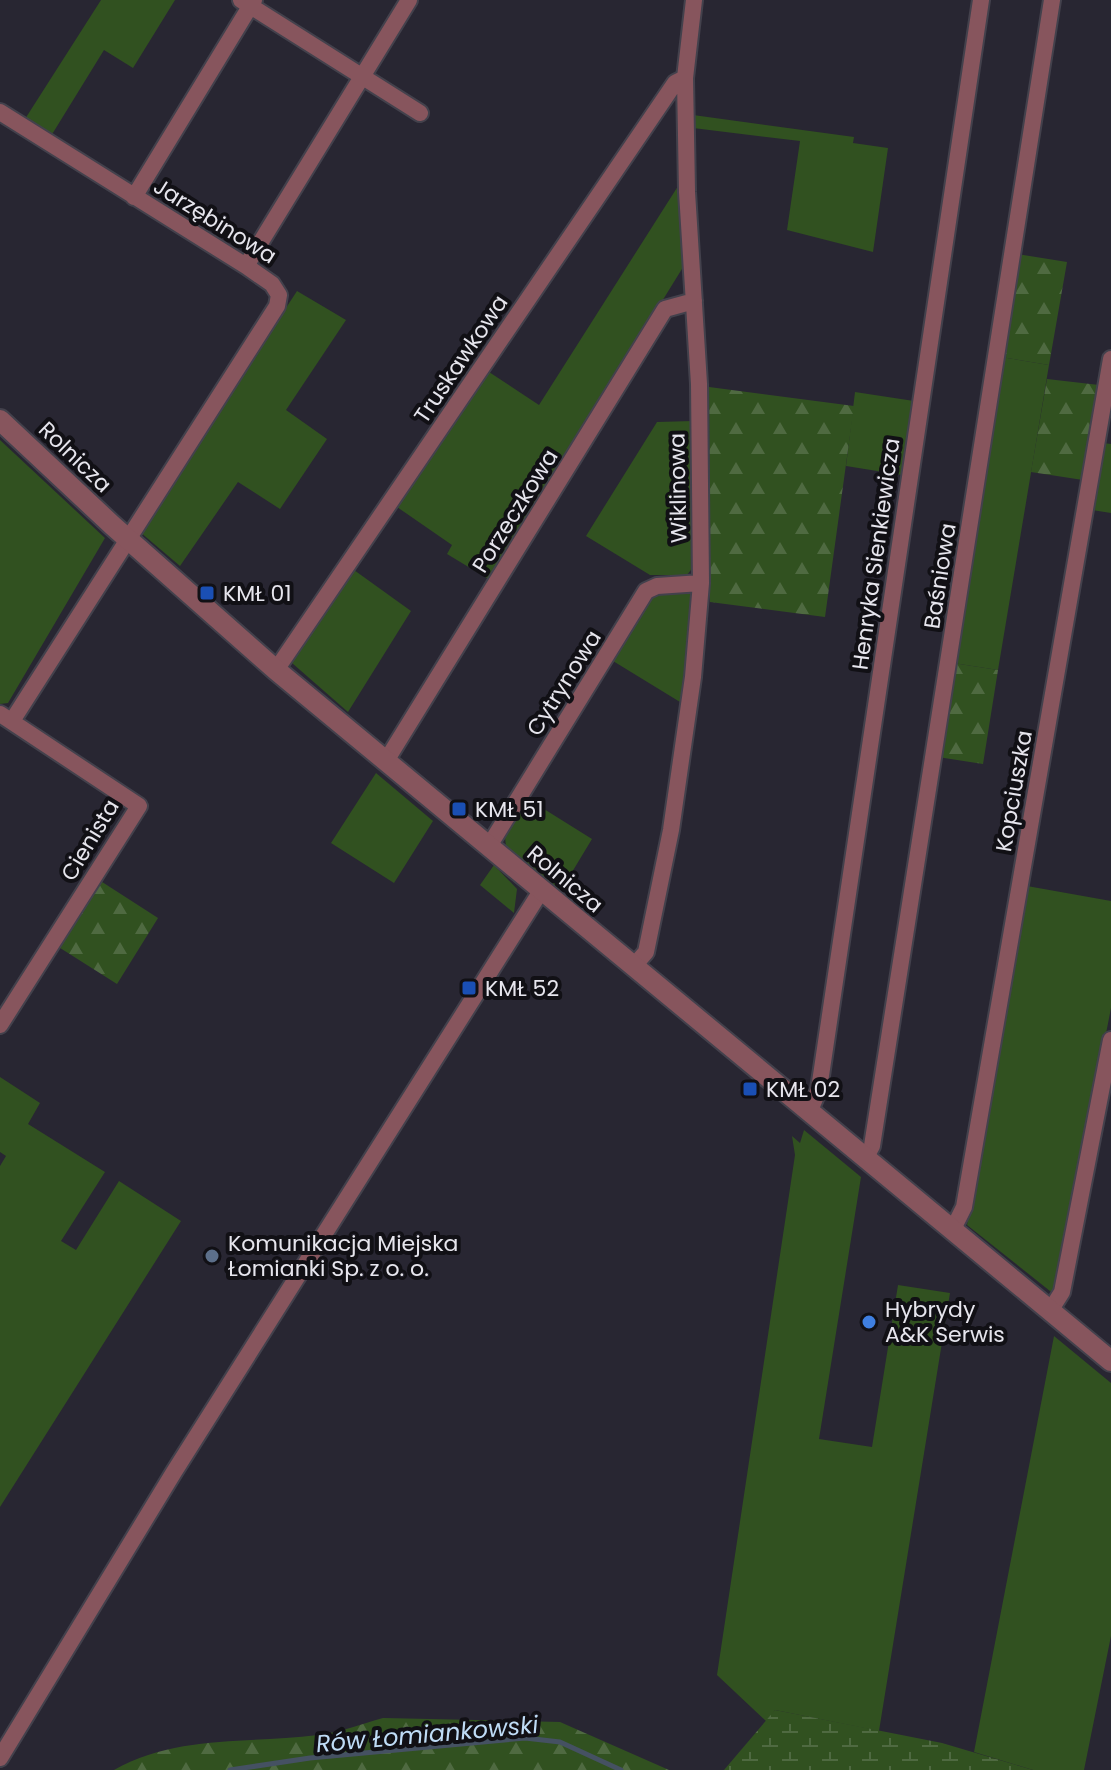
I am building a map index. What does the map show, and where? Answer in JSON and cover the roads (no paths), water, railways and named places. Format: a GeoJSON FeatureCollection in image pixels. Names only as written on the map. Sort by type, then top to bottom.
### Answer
{"type":"FeatureCollection","features":[{"type":"Feature","properties":{"kind":"street"},"geometry":{"type":"LineString","coordinates":[[246,266],[409,0]]}},
{"type":"Feature","properties":{"kind":"street","name":"Wiklinowa"},"geometry":{"type":"LineString","coordinates":[[633,967],[646,952],[671,830],[696,648],[701,583],[685,78],[694,0]]}},
{"type":"Feature","properties":{"kind":"street","name":"Henryka Sienkiewicza"},"geometry":{"type":"LineString","coordinates":[[809,1113],[819,1089],[981,0]]}},
{"type":"Feature","properties":{"kind":"street","name":"Baśniowa"},"geometry":{"type":"LineString","coordinates":[[866,1157],[871,1149],[877,1115],[1052,0]]}},
{"type":"Feature","properties":{"kind":"street"},"geometry":{"type":"LineString","coordinates":[[134,197],[248,2],[420,113]]}},
{"type":"Feature","properties":{"kind":"street","name":"Truskawkowa"},"geometry":{"type":"LineString","coordinates":[[276,670],[675,83],[685,78]]}},
{"type":"Feature","properties":{"kind":"street","name":"Jarzębinowa"},"geometry":{"type":"LineString","coordinates":[[0,112],[246,266],[278,291],[277,306],[128,539]]}},
{"type":"Feature","properties":{"kind":"street","name":"Porzeczkowa"},"geometry":{"type":"LineString","coordinates":[[386,761],[665,309],[694,301]]}},
{"type":"Feature","properties":{"kind":"street","name":"Kopciuszka"},"geometry":{"type":"LineString","coordinates":[[953,1229],[961,1217],[967,1192],[1111,359]]}},
{"type":"Feature","properties":{"kind":"street","name":"Rolnicza"},"geometry":{"type":"LineString","coordinates":[[0,420],[276,670],[1111,1361]]}},
{"type":"Feature","properties":{"kind":"street","name":"Cienista"},"geometry":{"type":"LineString","coordinates":[[0,1025],[139,806],[6,718],[128,539]]}},
{"type":"Feature","properties":{"kind":"street","name":"Cytrynowa"},"geometry":{"type":"LineString","coordinates":[[489,846],[646,591],[657,586],[701,583]]}},
{"type":"Feature","properties":{"kind":"street"},"geometry":{"type":"LineString","coordinates":[[0,1758],[174,1472],[541,891]]}},
{"type":"Feature","properties":{"kind":"street"},"geometry":{"type":"LineString","coordinates":[[1050,1311],[1062,1292],[1111,1040]]}},
{"type":"Feature","properties":{"kind":"waterway","name":"Rów Łomiankowski"},"geometry":{"type":"LineString","coordinates":[[230,1770],[310,1758],[525,1738],[560,1742],[621,1770]]}},
{"type":"Feature","properties":{"kind":"place","name":"KMŁ 01"},"geometry":{"type":"Point","coordinates":[207,593]}},
{"type":"Feature","properties":{"kind":"place","name":"KMŁ 51"},"geometry":{"type":"Point","coordinates":[459,809]}},
{"type":"Feature","properties":{"kind":"place","name":"KMŁ 52"},"geometry":{"type":"Point","coordinates":[469,988]}},
{"type":"Feature","properties":{"kind":"place","name":"KMŁ 02"},"geometry":{"type":"Point","coordinates":[750,1089]}},
{"type":"Feature","properties":{"kind":"place","name":"Komunikacja Miejska Łomianki Sp. z o. o."},"geometry":{"type":"Point","coordinates":[212,1256]}},
{"type":"Feature","properties":{"kind":"place","name":"Hybrydy A&K Serwis"},"geometry":{"type":"Point","coordinates":[869,1322]}}]}
